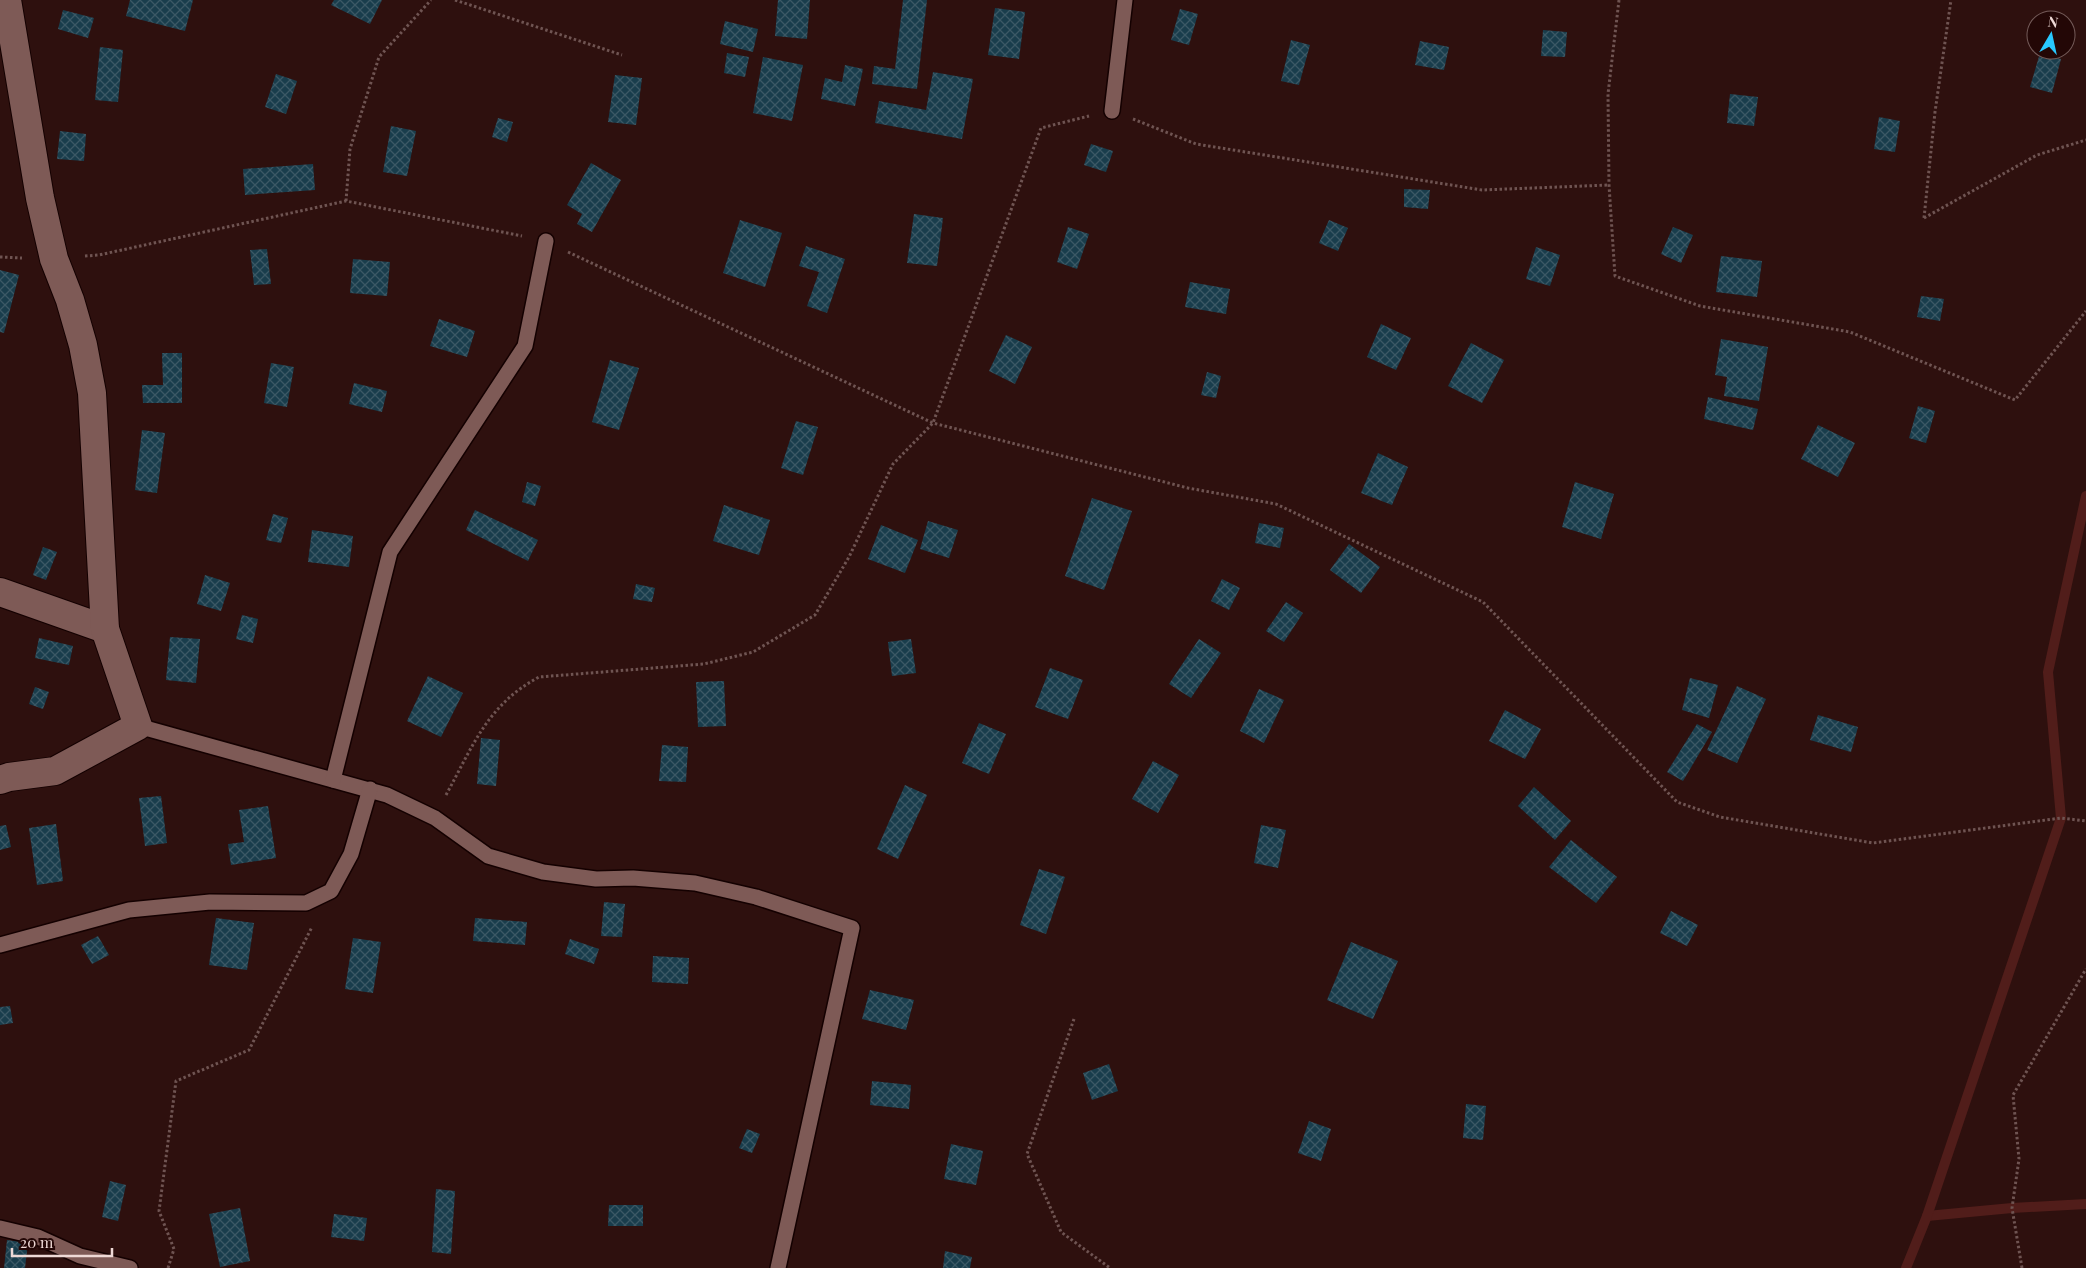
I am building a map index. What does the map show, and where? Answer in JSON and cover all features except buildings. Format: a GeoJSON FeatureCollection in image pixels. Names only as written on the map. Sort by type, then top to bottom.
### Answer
{"type":"FeatureCollection","features":[{"type":"Feature","properties":{"kind":"street"},"geometry":{"type":"LineString","coordinates":[[0,780],[54,771],[138,726],[105,629],[92,393],[83,345],[70,300],[54,259],[39,189],[7,0]]}},
{"type":"Feature","properties":{"kind":"street"},"geometry":{"type":"LineString","coordinates":[[0,592],[105,629]]}},
{"type":"Feature","properties":{"kind":"lane"},"geometry":{"type":"LineString","coordinates":[[1112,111],[1125,0]]}},
{"type":"Feature","properties":{"kind":"lane"},"geometry":{"type":"LineString","coordinates":[[333,780],[390,552],[525,346],[546,241]]}},
{"type":"Feature","properties":{"kind":"lane"},"geometry":{"type":"LineString","coordinates":[[138,726],[387,794],[435,818],[488,856],[543,872],[596,879],[633,878],[695,883],[756,896],[852,928],[778,1268]]}},
{"type":"Feature","properties":{"kind":"lane"},"geometry":{"type":"LineString","coordinates":[[0,945],[129,910],[210,902],[306,903],[331,891],[351,854],[370,789]]}},
{"type":"Feature","properties":{"kind":"lane"},"geometry":{"type":"LineString","coordinates":[[0,1228],[38,1237],[80,1256],[130,1268]]}},
{"type":"Feature","properties":{"kind":"path"},"geometry":{"type":"LineString","coordinates":[[346,201],[350,149],[379,57],[431,0]]}},
{"type":"Feature","properties":{"kind":"path"},"geometry":{"type":"LineString","coordinates":[[455,0],[622,55]]}},
{"type":"Feature","properties":{"kind":"path"},"geometry":{"type":"LineString","coordinates":[[1619,0],[1608,94],[1609,185],[1614,276],[1700,306],[1850,332],[2014,400],[2086,311]]}},
{"type":"Feature","properties":{"kind":"path"},"geometry":{"type":"LineString","coordinates":[[1951,0],[1935,112],[1924,218],[2037,155],[2086,140]]}},
{"type":"Feature","properties":{"kind":"path"},"geometry":{"type":"LineString","coordinates":[[435,818],[485,722],[503,702],[527,683],[539,677],[704,664],[753,652],[815,616],[848,557],[893,464],[933,423],[1041,128],[1112,111],[1196,144],[1482,190],[1609,185]]}},
{"type":"Feature","properties":{"kind":"path"},"geometry":{"type":"LineString","coordinates":[[54,259],[99,255],[346,201],[546,241],[933,423],[1188,488],[1276,504],[1483,602],[1677,802],[1720,817],[1873,843],[2061,818],[2086,821]]}},
{"type":"Feature","properties":{"kind":"path"},"geometry":{"type":"LineString","coordinates":[[168,1268],[174,1249],[158,1211],[176,1081],[249,1050],[314,924],[306,903]]}},
{"type":"Feature","properties":{"kind":"path"},"geometry":{"type":"LineString","coordinates":[[2022,1268],[2012,1208],[2019,1159],[2013,1095],[2086,969]]}},
{"type":"Feature","properties":{"kind":"path"},"geometry":{"type":"LineString","coordinates":[[1074,1019],[1026,1154],[1061,1232],[1110,1268]]}},
{"type":"Feature","properties":{"kind":"waterway"},"geometry":{"type":"LineString","coordinates":[[1906,1268],[1927,1216],[2061,818],[2048,672],[2086,496]]}},
{"type":"Feature","properties":{"kind":"waterway"},"geometry":{"type":"LineString","coordinates":[[1927,1216],[2012,1208],[2086,1204]]}}]}
